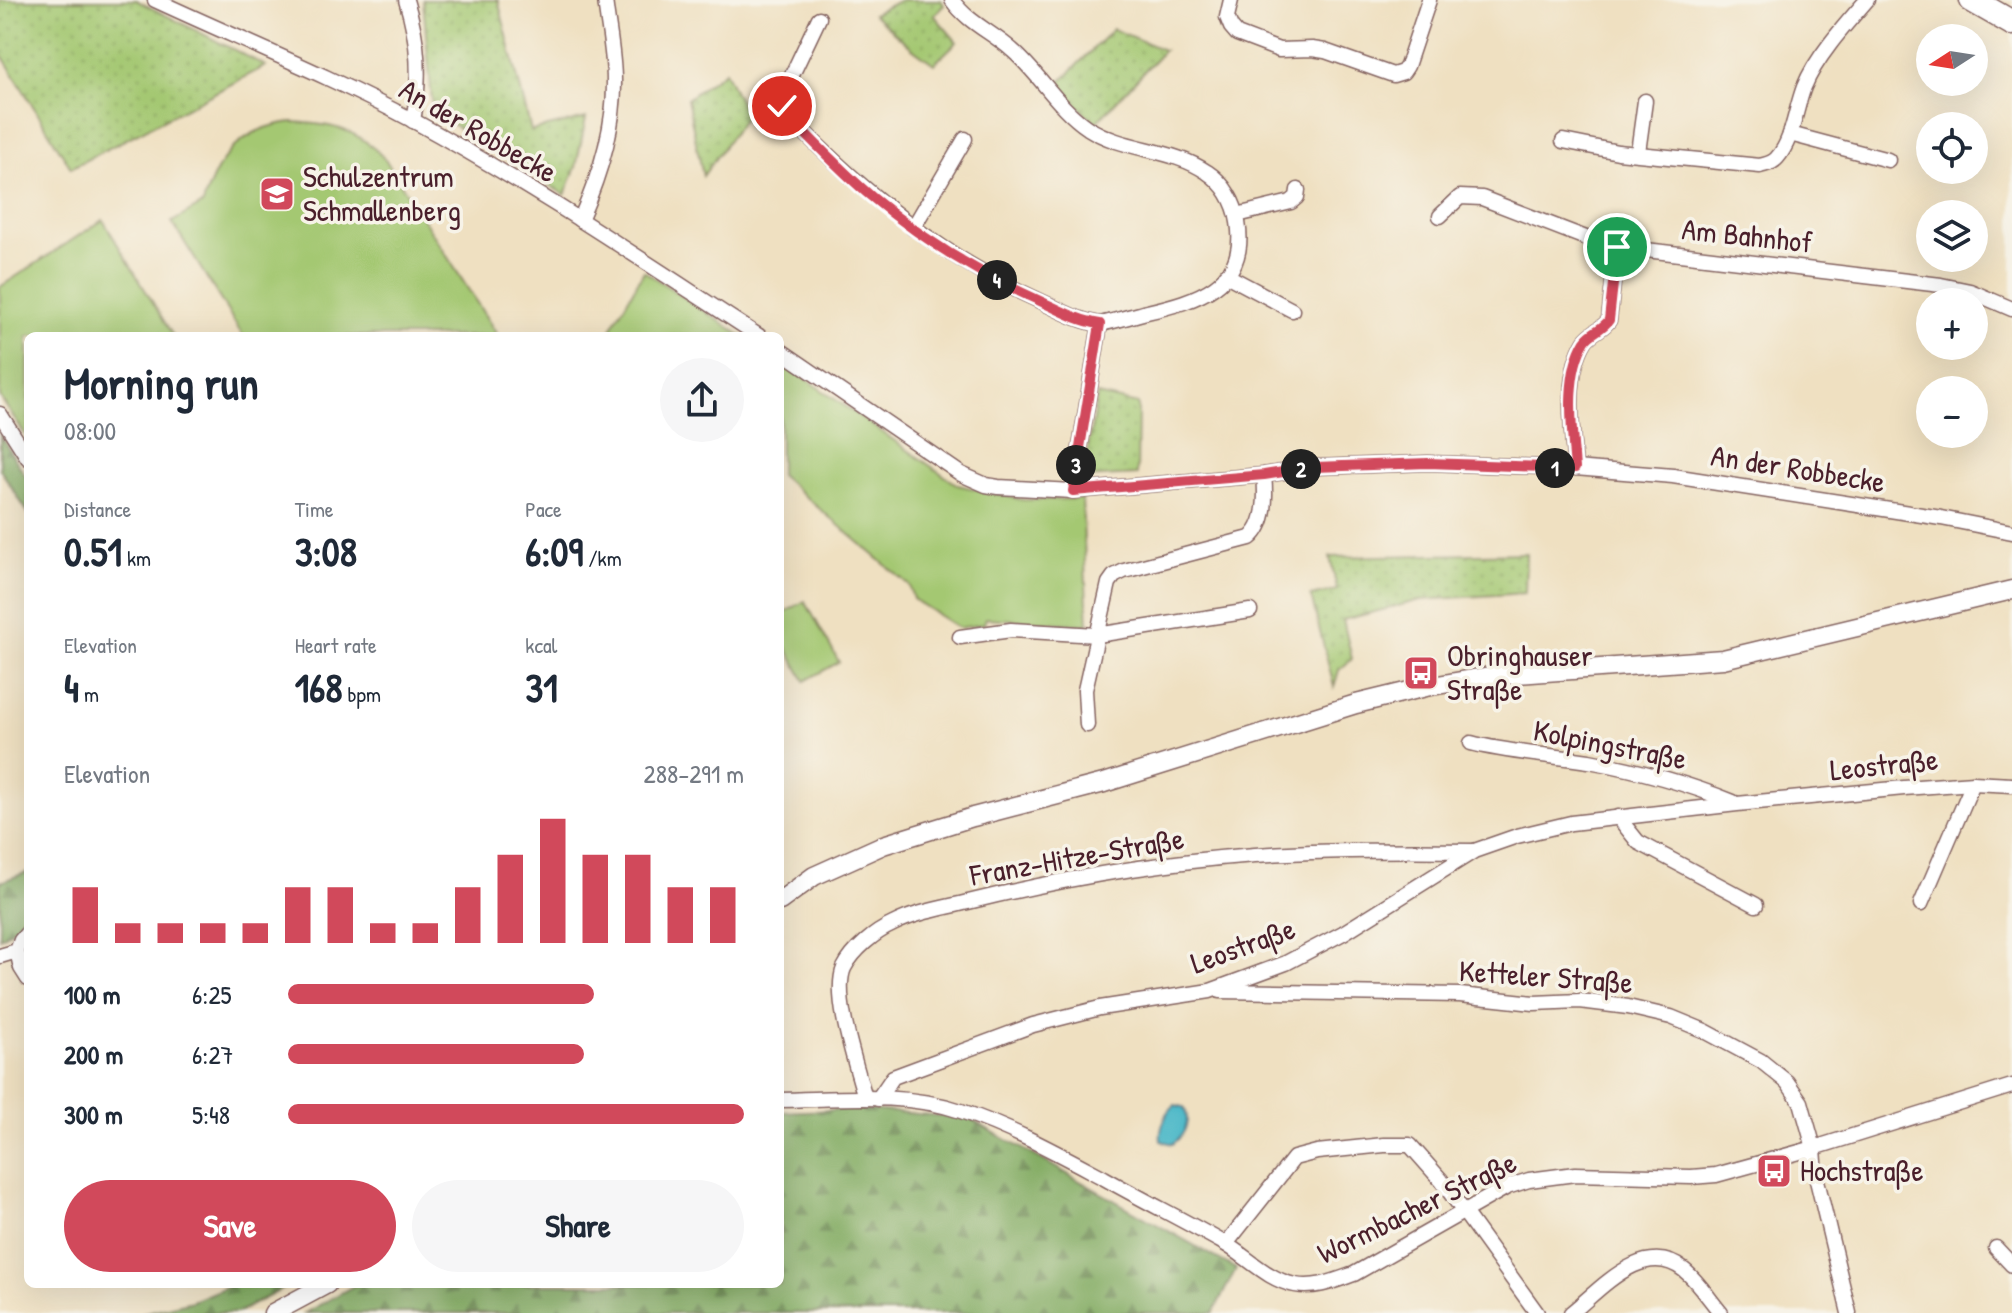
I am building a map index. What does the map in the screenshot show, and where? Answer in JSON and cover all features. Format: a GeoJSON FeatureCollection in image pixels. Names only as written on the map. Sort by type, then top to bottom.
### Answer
{"type":"FeatureCollection","features":[{"type":"Feature","properties":{"kind":"main road"},"geometry":{"type":"LineString","coordinates":[[1972,0],[2012,23]]}},
{"type":"Feature","properties":{"kind":"street","name":"An der Robbecke"},"geometry":{"type":"LineString","coordinates":[[155,0],[413,121],[525,185],[753,332]]}},
{"type":"Feature","properties":{"kind":"street"},"geometry":{"type":"LineString","coordinates":[[406,0],[417,39],[419,61],[413,121]]}},
{"type":"Feature","properties":{"kind":"street"},"geometry":{"type":"LineString","coordinates":[[580,220],[599,172],[612,114],[614,72],[605,0]]}},
{"type":"Feature","properties":{"kind":"street"},"geometry":{"type":"LineString","coordinates":[[819,18],[782,96],[782,106],[788,116],[872,197],[913,228],[1022,293],[1083,320],[1100,324],[1189,302],[1211,291],[1226,275],[1237,254],[1237,215],[1223,187],[1202,168],[1115,140],[1082,123],[1053,97],[1014,51],[971,21],[952,0]]}},
{"type":"Feature","properties":{"kind":"street"},"geometry":{"type":"LineString","coordinates":[[1231,0],[1227,17],[1237,34],[1279,50],[1325,51],[1393,75],[1403,72],[1407,66],[1429,0]]}},
{"type":"Feature","properties":{"kind":"street"},"geometry":{"type":"LineString","coordinates":[[1563,141],[1618,152],[1760,166],[1771,163],[1778,157],[1790,134],[1805,84],[1831,44],[1867,0]]}},
{"type":"Feature","properties":{"kind":"street"},"geometry":{"type":"LineString","coordinates":[[1638,152],[1645,101]]}},
{"type":"Feature","properties":{"kind":"street"},"geometry":{"type":"LineString","coordinates":[[1790,134],[1888,160]]}},
{"type":"Feature","properties":{"kind":"street"},"geometry":{"type":"LineString","coordinates":[[913,228],[965,139]]}},
{"type":"Feature","properties":{"kind":"street"},"geometry":{"type":"LineString","coordinates":[[1237,215],[1291,202],[1297,197],[1298,190]]}},
{"type":"Feature","properties":{"kind":"street","name":"Am Bahnhof"},"geometry":{"type":"LineString","coordinates":[[1440,216],[1460,197],[1482,198],[1604,245],[1941,285],[1970,291],[2012,309]]}},
{"type":"Feature","properties":{"kind":"street"},"geometry":{"type":"LineString","coordinates":[[1575,468],[1572,383],[1584,344],[1609,320],[1617,247]]}},
{"type":"Feature","properties":{"kind":"street"},"geometry":{"type":"LineString","coordinates":[[1226,275],[1292,310]]}},
{"type":"Feature","properties":{"kind":"street"},"geometry":{"type":"LineString","coordinates":[[1073,491],[1100,324]]}},
{"type":"Feature","properties":{"kind":"street","name":"An der Robbecke"},"geometry":{"type":"LineString","coordinates":[[784,353],[971,479],[986,485],[1073,491],[1264,475],[1315,467],[1428,463],[1575,468],[1673,476],[2012,532]]}},
{"type":"Feature","properties":{"kind":"street"},"geometry":{"type":"LineString","coordinates":[[0,414],[24,452]]}},
{"type":"Feature","properties":{"kind":"street"},"geometry":{"type":"LineString","coordinates":[[1087,725],[1085,690],[1109,583],[1124,571],[1242,541],[1256,533],[1265,494],[1264,475]]}},
{"type":"Feature","properties":{"kind":"street"},"geometry":{"type":"LineString","coordinates":[[784,898],[814,876],[883,845],[973,817],[1104,783],[1356,704],[1490,676],[1723,659],[2012,590]]}},
{"type":"Feature","properties":{"kind":"street"},"geometry":{"type":"LineString","coordinates":[[960,637],[1011,630],[1097,635],[1250,611]]}},
{"type":"Feature","properties":{"kind":"street","name":"Kolpingstraße"},"geometry":{"type":"LineString","coordinates":[[1471,743],[1505,752],[1588,761],[1647,774],[1686,783],[1737,804]]}},
{"type":"Feature","properties":{"kind":"street"},"geometry":{"type":"LineString","coordinates":[[1921,904],[1973,783]]}},
{"type":"Feature","properties":{"kind":"street","name":"Leostraße"},"geometry":{"type":"LineString","coordinates":[[871,1098],[893,1077],[1033,1025],[1100,1008],[1210,991],[1286,963],[1343,933],[1474,851],[1558,826],[1737,804],[1973,783],[2012,785]]}},
{"type":"Feature","properties":{"kind":"street"},"geometry":{"type":"LineString","coordinates":[[1618,817],[1638,842],[1756,905]]}},
{"type":"Feature","properties":{"kind":"street","name":"Franz-Hitze-Straße"},"geometry":{"type":"LineString","coordinates":[[871,1098],[842,1003],[841,981],[853,956],[865,943],[892,924],[1017,891],[1193,862],[1253,855],[1380,849],[1474,851]]}},
{"type":"Feature","properties":{"kind":"street"},"geometry":{"type":"LineString","coordinates":[[24,937],[17,951],[24,973]]}},
{"type":"Feature","properties":{"kind":"street"},"geometry":{"type":"LineString","coordinates":[[0,956],[17,951]]}},
{"type":"Feature","properties":{"kind":"street","name":"Ketteler Straße"},"geometry":{"type":"LineString","coordinates":[[1210,991],[1460,995],[1534,1003],[1580,1001],[1628,1007],[1671,1017],[1705,1031],[1761,1061],[1787,1082],[1801,1102],[1814,1148],[1816,1176],[1849,1313]]}},
{"type":"Feature","properties":{"kind":"street","name":"Wormbacher Straße"},"geometry":{"type":"LineString","coordinates":[[784,1100],[871,1098],[941,1106],[1001,1126],[1031,1139],[1226,1244],[1273,1276],[1291,1285],[1308,1287],[1354,1274],[1507,1187],[1549,1176],[1575,1174],[1716,1175],[2012,1086]]}},
{"type":"Feature","properties":{"kind":"street"},"geometry":{"type":"LineString","coordinates":[[1226,1244],[1294,1158],[1317,1152],[1410,1145],[1463,1211],[1537,1313]]}},
{"type":"Feature","properties":{"kind":"street"},"geometry":{"type":"LineString","coordinates":[[1996,1248],[2012,1265]]}},
{"type":"Feature","properties":{"kind":"street"},"geometry":{"type":"LineString","coordinates":[[1571,1313],[1632,1265],[1656,1258],[1688,1272],[1721,1313]]}},
{"type":"Feature","properties":{"kind":"street"},"geometry":{"type":"LineString","coordinates":[[273,1313],[320,1288]]}},
{"type":"Feature","properties":{"kind":"green space"},"geometry":{"type":"Polygon","coordinates":[[[0,0],[136,0],[266,66],[71,168],[0,52],[0,0]]]}},
{"type":"Feature","properties":{"kind":"green space"},"geometry":{"type":"Polygon","coordinates":[[[423,0],[498,0],[531,131],[586,118],[576,167],[565,195],[433,112],[423,0]]]}},
{"type":"Feature","properties":{"kind":"green space"},"geometry":{"type":"Polygon","coordinates":[[[900,0],[941,0],[944,5],[934,15],[957,42],[934,64],[873,14],[900,0]]]}},
{"type":"Feature","properties":{"kind":"green space"},"geometry":{"type":"Polygon","coordinates":[[[1113,29],[1164,50],[1096,123],[1056,86],[1113,29]]]}},
{"type":"Feature","properties":{"kind":"green space"},"geometry":{"type":"Polygon","coordinates":[[[725,71],[746,115],[703,176],[687,99],[725,71]]]}},
{"type":"Feature","properties":{"kind":"green space"},"geometry":{"type":"Polygon","coordinates":[[[292,122],[345,130],[377,151],[495,332],[241,332],[172,222],[203,204],[216,172],[234,147],[245,138],[274,125],[292,122]]]}},
{"type":"Feature","properties":{"kind":"green space"},"geometry":{"type":"Polygon","coordinates":[[[103,220],[171,332],[24,332],[24,433],[0,397],[0,287],[103,220]]]}},
{"type":"Feature","properties":{"kind":"green space"},"geometry":{"type":"Polygon","coordinates":[[[644,271],[736,332],[614,332],[611,329],[644,271]]]}},
{"type":"Feature","properties":{"kind":"green space"},"geometry":{"type":"Polygon","coordinates":[[[784,364],[958,485],[1023,500],[1082,499],[1088,625],[986,618],[984,624],[959,628],[913,599],[909,585],[784,478],[784,364]]]}},
{"type":"Feature","properties":{"kind":"green space"},"geometry":{"type":"Polygon","coordinates":[[[1097,395],[1138,404],[1137,475],[1083,478],[1097,395]]]}},
{"type":"Feature","properties":{"kind":"green space"},"geometry":{"type":"Polygon","coordinates":[[[0,435],[24,474],[24,507],[0,469],[0,435]]]}},
{"type":"Feature","properties":{"kind":"green space"},"geometry":{"type":"Polygon","coordinates":[[[1526,553],[1525,593],[1421,600],[1343,620],[1352,659],[1339,670],[1334,687],[1311,596],[1337,590],[1330,557],[1526,553]]]}},
{"type":"Feature","properties":{"kind":"green space"},"geometry":{"type":"Polygon","coordinates":[[[805,601],[839,662],[805,681],[784,643],[784,613],[805,601]]]}},
{"type":"Feature","properties":{"kind":"green space"},"geometry":{"type":"Polygon","coordinates":[[[24,873],[24,922],[0,938],[0,882],[24,873]]]}},
{"type":"Feature","properties":{"kind":"green space"},"geometry":{"type":"Polygon","coordinates":[[[857,1109],[968,1118],[1236,1269],[1213,1313],[305,1313],[350,1288],[784,1288],[784,1112],[857,1109]]]}},
{"type":"Feature","properties":{"kind":"green space"},"geometry":{"type":"Polygon","coordinates":[[[223,1288],[284,1288],[237,1313],[142,1313],[192,1301],[223,1288]]]}},
{"type":"Feature","properties":{"kind":"water"},"geometry":{"type":"Polygon","coordinates":[[[1175,1105],[1184,1107],[1187,1123],[1184,1132],[1173,1144],[1161,1141],[1161,1131],[1175,1105]]]}},
{"type":"Feature","properties":{"kind":"place","name":"Schulzentrum Schmallenberg"},"geometry":{"type":"Point","coordinates":[277,194]}},
{"type":"Feature","properties":{"kind":"place","name":"Obringhauser Straße"},"geometry":{"type":"Point","coordinates":[1421,673]}},
{"type":"Feature","properties":{"kind":"place","name":"Hochstraße"},"geometry":{"type":"Point","coordinates":[1774,1171]}},
{"type":"Feature","properties":{"kind":"route"},"geometry":{"type":"LineString","coordinates":[[782,106],[788,116],[872,197],[913,228],[1022,293],[1083,320],[1100,324],[1073,491],[1264,475],[1315,467],[1428,463],[1575,468],[1572,383],[1588,337],[1609,320],[1617,247]]}}]}
